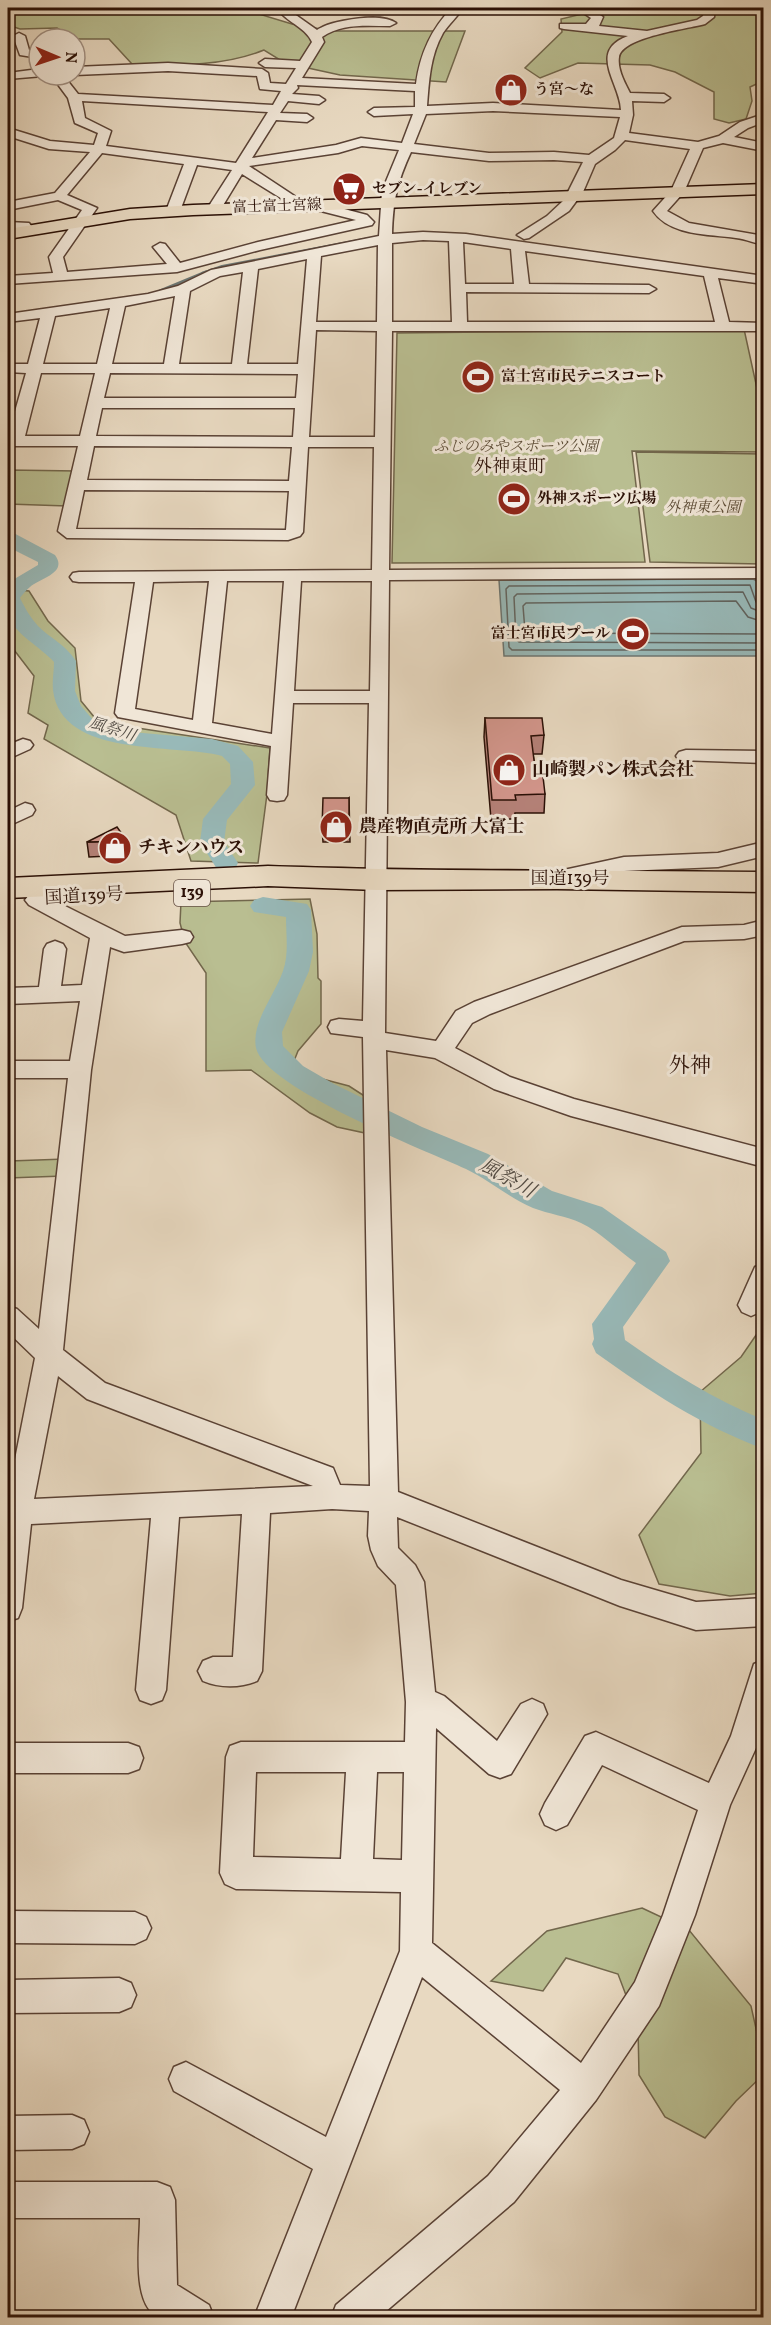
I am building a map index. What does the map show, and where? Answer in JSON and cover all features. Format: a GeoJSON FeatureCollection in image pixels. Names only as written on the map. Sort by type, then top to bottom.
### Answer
{"type":"FeatureCollection","features":[{"type":"Feature","properties":{"kind":"highway","name":"国道139号"},"geometry":{"type":"LineString","coordinates":[[15,892],[268,890],[377,880],[557,879],[764,882]]}},
{"type":"Feature","properties":{"kind":"main road","name":"富士富士宮線"},"geometry":{"type":"LineString","coordinates":[[8,234],[82,221],[173,211],[764,189]]}},
{"type":"Feature","properties":{"kind":"street"},"geometry":{"type":"LineString","coordinates":[[214,209],[291,89],[318,42],[307,26],[288,16],[285,11],[287,8]]}},
{"type":"Feature","properties":{"kind":"street"},"geometry":{"type":"LineString","coordinates":[[272,2318],[416,1951],[421,1702],[410,1582],[405,1571],[389,1558],[382,1543],[384,1499],[374,1035],[386,203],[389,187],[408,148],[421,111],[421,88],[429,48],[446,20],[458,8]]}},
{"type":"Feature","properties":{"kind":"street"},"geometry":{"type":"LineString","coordinates":[[588,8],[597,17],[597,21],[589,28]]}},
{"type":"Feature","properties":{"kind":"street"},"geometry":{"type":"LineString","coordinates":[[521,240],[552,219],[574,196],[592,159],[614,145],[623,136],[627,114],[626,97],[611,61],[613,50],[629,39],[701,22],[708,17],[710,8]]}},
{"type":"Feature","properties":{"kind":"street"},"geometry":{"type":"LineString","coordinates":[[316,36],[323,30],[352,21],[390,23]]}},
{"type":"Feature","properties":{"kind":"street"},"geometry":{"type":"LineString","coordinates":[[564,26],[638,31],[646,35]]}},
{"type":"Feature","properties":{"kind":"street"},"geometry":{"type":"LineString","coordinates":[[19,36],[24,52],[27,52]]}},
{"type":"Feature","properties":{"kind":"street"},"geometry":{"type":"LineString","coordinates":[[265,63],[303,65]]}},
{"type":"Feature","properties":{"kind":"street"},"geometry":{"type":"LineString","coordinates":[[87,70],[168,67],[262,73],[264,86],[291,89],[421,88]]}},
{"type":"Feature","properties":{"kind":"street"},"geometry":{"type":"LineString","coordinates":[[8,76],[27,74]]}},
{"type":"Feature","properties":{"kind":"street"},"geometry":{"type":"LineString","coordinates":[[74,97],[131,86],[307,118]]}},
{"type":"Feature","properties":{"kind":"street"},"geometry":{"type":"LineString","coordinates":[[66,87],[78,106],[78,120]]}},
{"type":"Feature","properties":{"kind":"street"},"geometry":{"type":"LineString","coordinates":[[291,89],[319,100]]}},
{"type":"Feature","properties":{"kind":"street"},"geometry":{"type":"LineString","coordinates":[[626,97],[664,98]]}},
{"type":"Feature","properties":{"kind":"street"},"geometry":{"type":"LineString","coordinates":[[374,112],[494,107],[627,114]]}},
{"type":"Feature","properties":{"kind":"street"},"geometry":{"type":"LineString","coordinates":[[623,136],[698,146],[723,139],[744,125],[764,118]]}},
{"type":"Feature","properties":{"kind":"street"},"geometry":{"type":"LineString","coordinates":[[57,146],[69,122],[78,120],[105,130],[99,148],[59,196]]}},
{"type":"Feature","properties":{"kind":"street"},"geometry":{"type":"LineString","coordinates":[[8,132],[39,143],[57,146],[99,148],[192,161],[243,165],[338,149],[361,142],[489,157],[532,153],[592,159]]}},
{"type":"Feature","properties":{"kind":"street"},"geometry":{"type":"LineString","coordinates":[[723,139],[764,147]]}},
{"type":"Feature","properties":{"kind":"street"},"geometry":{"type":"LineString","coordinates":[[698,146],[677,192],[660,211],[666,218],[687,227],[759,237]]}},
{"type":"Feature","properties":{"kind":"street"},"geometry":{"type":"LineString","coordinates":[[173,211],[192,161]]}},
{"type":"Feature","properties":{"kind":"street"},"geometry":{"type":"LineString","coordinates":[[8,318],[149,298],[183,289],[216,273],[251,265],[265,253],[310,244],[367,222],[362,218],[307,206],[243,165]]}},
{"type":"Feature","properties":{"kind":"street"},"geometry":{"type":"LineString","coordinates":[[8,206],[22,198],[59,196],[90,208],[56,257],[61,276]]}},
{"type":"Feature","properties":{"kind":"street"},"geometry":{"type":"LineString","coordinates":[[8,226],[24,226],[28,231]]}},
{"type":"Feature","properties":{"kind":"street"},"geometry":{"type":"LineString","coordinates":[[386,231],[423,236],[493,238]]}},
{"type":"Feature","properties":{"kind":"street"},"geometry":{"type":"LineString","coordinates":[[8,280],[177,268],[386,231],[613,247],[685,264],[764,270]]}},
{"type":"Feature","properties":{"kind":"street"},"geometry":{"type":"LineString","coordinates":[[456,237],[460,326]]}},
{"type":"Feature","properties":{"kind":"street"},"geometry":{"type":"LineString","coordinates":[[521,240],[646,264],[764,280]]}},
{"type":"Feature","properties":{"kind":"street"},"geometry":{"type":"LineString","coordinates":[[521,240],[522,288]]}},
{"type":"Feature","properties":{"kind":"street"},"geometry":{"type":"LineString","coordinates":[[118,303],[68,531],[73,534],[288,535],[294,532],[309,326],[310,244]]}},
{"type":"Feature","properties":{"kind":"street"},"geometry":{"type":"LineString","coordinates":[[160,247],[177,268]]}},
{"type":"Feature","properties":{"kind":"street"},"geometry":{"type":"LineString","coordinates":[[646,264],[657,327]]}},
{"type":"Feature","properties":{"kind":"street"},"geometry":{"type":"LineString","coordinates":[[239,369],[251,265]]}},
{"type":"Feature","properties":{"kind":"street"},"geometry":{"type":"LineString","coordinates":[[711,273],[723,327]]}},
{"type":"Feature","properties":{"kind":"street"},"geometry":{"type":"LineString","coordinates":[[458,288],[649,289]]}},
{"type":"Feature","properties":{"kind":"street"},"geometry":{"type":"LineString","coordinates":[[171,369],[183,289]]}},
{"type":"Feature","properties":{"kind":"street"},"geometry":{"type":"LineString","coordinates":[[50,312],[12,441],[382,442]]}},
{"type":"Feature","properties":{"kind":"street"},"geometry":{"type":"LineString","coordinates":[[309,326],[764,327]]}},
{"type":"Feature","properties":{"kind":"street"},"geometry":{"type":"LineString","coordinates":[[8,368],[305,369]]}},
{"type":"Feature","properties":{"kind":"street"},"geometry":{"type":"LineString","coordinates":[[96,403],[303,403]]}},
{"type":"Feature","properties":{"kind":"street"},"geometry":{"type":"LineString","coordinates":[[78,485],[297,486]]}},
{"type":"Feature","properties":{"kind":"street"},"geometry":{"type":"LineString","coordinates":[[79,577],[764,573]]}},
{"type":"Feature","properties":{"kind":"street"},"geometry":{"type":"LineString","coordinates":[[202,728],[219,575]]}},
{"type":"Feature","properties":{"kind":"street"},"geometry":{"type":"LineString","coordinates":[[277,795],[293,575]]}},
{"type":"Feature","properties":{"kind":"street"},"geometry":{"type":"LineString","coordinates":[[146,576],[125,713],[280,742]]}},
{"type":"Feature","properties":{"kind":"street"},"geometry":{"type":"LineString","coordinates":[[284,697],[379,697]]}},
{"type":"Feature","properties":{"kind":"street"},"geometry":{"type":"LineString","coordinates":[[686,756],[764,757]]}},
{"type":"Feature","properties":{"kind":"street"},"geometry":{"type":"LineString","coordinates":[[557,879],[624,864],[718,861],[764,849]]}},
{"type":"Feature","properties":{"kind":"street"},"geometry":{"type":"LineString","coordinates":[[15,892],[124,944],[182,937]]}},
{"type":"Feature","properties":{"kind":"street"},"geometry":{"type":"LineString","coordinates":[[441,1051],[464,1017],[482,1008],[682,934],[744,932],[764,927]]}},
{"type":"Feature","properties":{"kind":"street"},"geometry":{"type":"LineString","coordinates":[[8,1608],[13,1512],[49,1354],[80,1070],[101,935]]}},
{"type":"Feature","properties":{"kind":"street"},"geometry":{"type":"LineString","coordinates":[[49,994],[55,949]]}},
{"type":"Feature","properties":{"kind":"street"},"geometry":{"type":"LineString","coordinates":[[8,996],[93,992]]}},
{"type":"Feature","properties":{"kind":"street"},"geometry":{"type":"LineString","coordinates":[[339,1027],[441,1051],[502,1083],[571,1107],[764,1158]]}},
{"type":"Feature","properties":{"kind":"street"},"geometry":{"type":"LineString","coordinates":[[8,1069],[80,1070]]}},
{"type":"Feature","properties":{"kind":"street"},"geometry":{"type":"LineString","coordinates":[[751,1305],[764,1274]]}},
{"type":"Feature","properties":{"kind":"street"},"geometry":{"type":"LineString","coordinates":[[8,1317],[49,1354],[96,1391],[323,1477],[332,1497]]}},
{"type":"Feature","properties":{"kind":"street"},"geometry":{"type":"LineString","coordinates":[[13,1512],[332,1497],[384,1499],[620,1593],[685,1613],[696,1616],[764,1612]]}},
{"type":"Feature","properties":{"kind":"street"},"geometry":{"type":"LineString","coordinates":[[213,1671],[247,1671],[257,1501]]}},
{"type":"Feature","properties":{"kind":"street"},"geometry":{"type":"LineString","coordinates":[[151,1690],[166,1506]]}},
{"type":"Feature","properties":{"kind":"street"},"geometry":{"type":"LineString","coordinates":[[349,2318],[501,2190],[584,2088],[647,1994],[679,1915],[716,1802],[745,1739],[764,1674]]}},
{"type":"Feature","properties":{"kind":"street"},"geometry":{"type":"LineString","coordinates":[[421,1702],[433,1706],[500,1763],[532,1714]]}},
{"type":"Feature","properties":{"kind":"street"},"geometry":{"type":"LineString","coordinates":[[556,1814],[596,1747],[716,1802]]}},
{"type":"Feature","properties":{"kind":"street"},"geometry":{"type":"LineString","coordinates":[[417,1876],[357,1873],[236,1873],[241,1757],[421,1757]]}},
{"type":"Feature","properties":{"kind":"street"},"geometry":{"type":"LineString","coordinates":[[357,1873],[362,1757]]}},
{"type":"Feature","properties":{"kind":"street"},"geometry":{"type":"LineString","coordinates":[[8,1758],[128,1758]]}},
{"type":"Feature","properties":{"kind":"street"},"geometry":{"type":"LineString","coordinates":[[8,1927],[135,1928]]}},
{"type":"Feature","properties":{"kind":"street"},"geometry":{"type":"LineString","coordinates":[[416,1951],[584,2088]]}},
{"type":"Feature","properties":{"kind":"street"},"geometry":{"type":"LineString","coordinates":[[8,1997],[119,1995]]}},
{"type":"Feature","properties":{"kind":"street"},"geometry":{"type":"LineString","coordinates":[[186,2079],[334,2161]]}},
{"type":"Feature","properties":{"kind":"street"},"geometry":{"type":"LineString","coordinates":[[8,2133],[72,2132]]}},
{"type":"Feature","properties":{"kind":"street"},"geometry":{"type":"LineString","coordinates":[[8,2200],[157,2200],[159,2295],[196,2318]]}},
{"type":"Feature","properties":{"kind":"green space"},"geometry":{"type":"Polygon","coordinates":[[[8,8],[246,8],[249,11],[292,24],[332,31],[465,31],[446,82],[340,75],[285,63],[264,50],[232,60],[216,62],[132,64],[109,39],[87,39],[87,27],[20,29],[8,25],[8,8]]]}},
{"type":"Feature","properties":{"kind":"green space"},"geometry":{"type":"Polygon","coordinates":[[[607,8],[713,8],[720,10],[763,8],[763,81],[750,87],[752,101],[746,119],[729,123],[714,119],[714,92],[675,72],[650,65],[578,63],[540,78],[525,68],[562,32],[561,19],[607,8]]]}},
{"type":"Feature","properties":{"kind":"green space","name":"ふじのみやスポーツ公園"},"geometry":{"type":"Polygon","coordinates":[[[744,329],[763,416],[763,452],[632,451],[645,562],[392,563],[397,333],[744,329]]]}},
{"type":"Feature","properties":{"kind":"green space","name":"外神東公園"},"geometry":{"type":"Polygon","coordinates":[[[636,452],[763,454],[763,564],[650,562],[636,452]]]}},
{"type":"Feature","properties":{"kind":"green space"},"geometry":{"type":"Polygon","coordinates":[[[8,470],[77,471],[67,506],[8,504],[8,470]]]}},
{"type":"Feature","properties":{"kind":"green space"},"geometry":{"type":"Polygon","coordinates":[[[8,589],[29,591],[48,621],[75,648],[81,701],[95,718],[124,726],[270,748],[258,863],[191,861],[176,815],[44,739],[48,725],[28,713],[34,676],[8,642],[8,589]]]}},
{"type":"Feature","properties":{"kind":"green space"},"geometry":{"type":"Polygon","coordinates":[[[310,899],[317,934],[318,978],[321,981],[321,1024],[298,1051],[294,1061],[311,1076],[349,1086],[366,1097],[365,1133],[337,1127],[310,1113],[251,1070],[206,1071],[206,973],[185,942],[180,923],[181,902],[310,899]]]}},
{"type":"Feature","properties":{"kind":"green space"},"geometry":{"type":"Polygon","coordinates":[[[65,1159],[63,1176],[8,1178],[10,1161],[65,1159]]]}},
{"type":"Feature","properties":{"kind":"green space"},"geometry":{"type":"Polygon","coordinates":[[[763,1325],[763,1593],[730,1596],[659,1584],[639,1535],[701,1453],[700,1392],[741,1357],[763,1325]]]}},
{"type":"Feature","properties":{"kind":"green space"},"geometry":{"type":"Polygon","coordinates":[[[642,1908],[689,1930],[751,2006],[763,2060],[763,2075],[736,2101],[705,2138],[665,2117],[639,2075],[638,2027],[618,1974],[566,1958],[543,1991],[491,1981],[547,1931],[642,1908]]]}},
{"type":"Feature","properties":{"kind":"water","name":"富士宮市民プール"},"geometry":{"type":"Polygon","coordinates":[[[753,579],[757,581],[763,613],[763,656],[504,656],[499,580],[753,579]]]}},
{"type":"Feature","properties":{"kind":"building","name":"山崎製パン株式会社"},"geometry":{"type":"Polygon","coordinates":[[[485,718],[542,718],[544,735],[531,736],[535,768],[542,768],[545,794],[515,795],[516,800],[492,800],[485,718]]]}},
{"type":"Feature","properties":{"kind":"building"},"geometry":{"type":"Polygon","coordinates":[[[323,798],[349,798],[349,828],[322,828],[323,798]]]}},
{"type":"Feature","properties":{"kind":"building"},"geometry":{"type":"Polygon","coordinates":[[[117,827],[127,841],[87,842],[117,827]]]}},
{"type":"Feature","properties":{"kind":"waterway"},"geometry":{"type":"LineString","coordinates":[[202,273],[222,266],[369,238]]}},
{"type":"Feature","properties":{"kind":"waterway"},"geometry":{"type":"LineString","coordinates":[[160,291],[206,272]]}},
{"type":"Feature","properties":{"kind":"waterway","name":"風祭川"},"geometry":{"type":"LineString","coordinates":[[8,536],[10,540],[48,559],[48,568],[23,582],[9,597],[18,615],[32,632],[51,645],[65,661],[64,691],[71,708],[86,726],[130,739],[212,746],[230,751],[241,762],[243,785],[215,819],[212,842],[226,863]]}},
{"type":"Feature","properties":{"kind":"waterway","name":"風祭川"},"geometry":{"type":"LineString","coordinates":[[263,906],[298,910],[300,952],[296,971],[269,1032],[270,1049],[282,1062],[293,1073],[324,1091],[412,1135],[478,1162],[542,1199],[592,1215],[655,1261],[607,1324],[610,1343],[607,1344],[666,1386],[722,1417],[764,1435]]}},
{"type":"Feature","properties":{"kind":"place","name":"う宮〜な"},"geometry":{"type":"Point","coordinates":[511,90]}},
{"type":"Feature","properties":{"kind":"place","name":"セブン-イレブン"},"geometry":{"type":"Point","coordinates":[349,189]}},
{"type":"Feature","properties":{"kind":"place","name":"富士宮市民テニスコート"},"geometry":{"type":"Point","coordinates":[478,377]}},
{"type":"Feature","properties":{"kind":"place","name":"外神スポーツ広場"},"geometry":{"type":"Point","coordinates":[514,499]}},
{"type":"Feature","properties":{"kind":"place","name":"富士宮市民プール"},"geometry":{"type":"Point","coordinates":[633,634]}},
{"type":"Feature","properties":{"kind":"place","name":"山崎製パン株式会社"},"geometry":{"type":"Point","coordinates":[509,770]}},
{"type":"Feature","properties":{"kind":"place","name":"農産物直売所 大富士"},"geometry":{"type":"Point","coordinates":[336,827]}},
{"type":"Feature","properties":{"kind":"place","name":"チキンハウス"},"geometry":{"type":"Point","coordinates":[115,848]}},
{"type":"Feature","properties":{"kind":"district","name":"外神東町"},"geometry":{"type":"Point","coordinates":[510,467]}},
{"type":"Feature","properties":{"kind":"district","name":"外神"},"geometry":{"type":"Point","coordinates":[690,1066]}}]}
